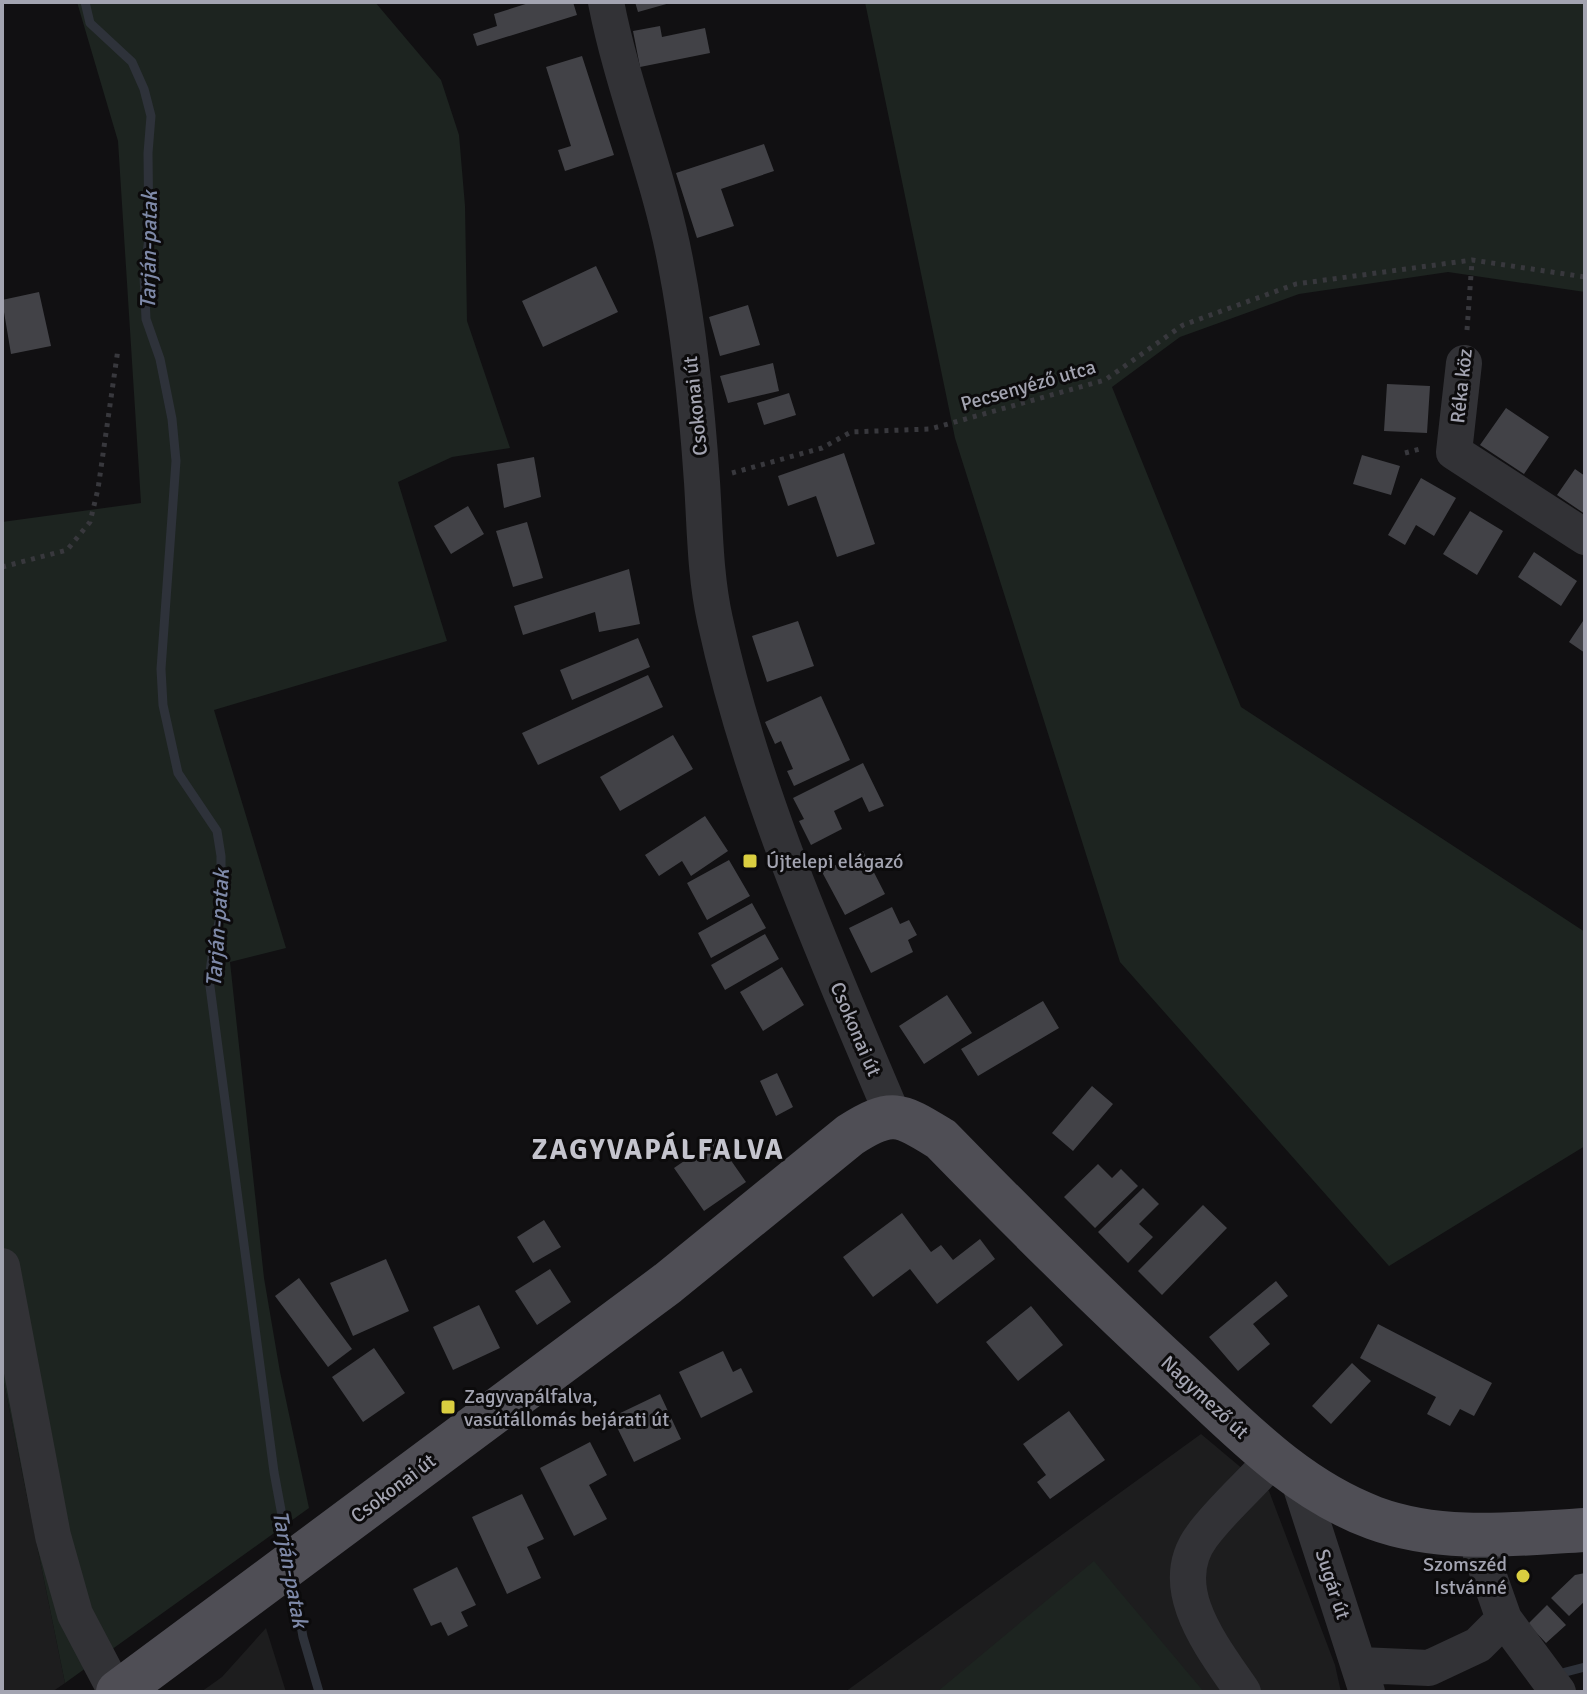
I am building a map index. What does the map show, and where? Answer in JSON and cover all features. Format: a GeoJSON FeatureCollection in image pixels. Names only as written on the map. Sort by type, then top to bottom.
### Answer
{"type":"FeatureCollection","features":[{"type":"Feature","properties":{"kind":"main road","name":"Nagymező út"},"geometry":{"type":"LineString","coordinates":[[893,1116],[915,1123],[941,1139],[1120,1318],[1285,1467],[1325,1496],[1376,1519],[1475,1537],[1585,1530]]}},
{"type":"Feature","properties":{"kind":"main road","name":"Csokonai út"},"geometry":{"type":"LineString","coordinates":[[117,1692],[668,1283],[850,1135],[874,1120],[893,1116]]}},
{"type":"Feature","properties":{"kind":"street","name":"Csokonai út"},"geometry":{"type":"LineString","coordinates":[[606,2],[676,262],[693,372],[706,567],[731,684],[787,858],[893,1116]]}},
{"type":"Feature","properties":{"kind":"street","name":"Réka köz"},"geometry":{"type":"LineString","coordinates":[[1464,363],[1454,452],[1585,537]]}},
{"type":"Feature","properties":{"kind":"street"},"geometry":{"type":"LineString","coordinates":[[2,1266],[63,1575],[75,1614],[117,1692]]}},
{"type":"Feature","properties":{"kind":"street","name":"Sugár út"},"geometry":{"type":"LineString","coordinates":[[1285,1467],[1363,1678]]}},
{"type":"Feature","properties":{"kind":"street"},"geometry":{"type":"LineString","coordinates":[[1243,1692],[1200,1625],[1188,1578],[1192,1555],[1201,1537],[1285,1467]]}},
{"type":"Feature","properties":{"kind":"street"},"geometry":{"type":"LineString","coordinates":[[1475,1537],[1504,1619],[1553,1686]]}},
{"type":"Feature","properties":{"kind":"street"},"geometry":{"type":"LineString","coordinates":[[1363,1678],[1429,1668],[1478,1645],[1504,1619]]}},
{"type":"Feature","properties":{"kind":"path","name":"Pecsenyéző utca"},"geometry":{"type":"LineString","coordinates":[[702,481],[822,448],[851,432],[930,429],[1105,380],[1183,325],[1296,284],[1472,260],[1585,277]]}},
{"type":"Feature","properties":{"kind":"path","name":"Réka köz"},"geometry":{"type":"LineString","coordinates":[[1464,363],[1472,260]]}},
{"type":"Feature","properties":{"kind":"path"},"geometry":{"type":"LineString","coordinates":[[2,567],[67,550],[90,522],[98,489],[118,349]]}},
{"type":"Feature","properties":{"kind":"shaded area"},"geometry":{"type":"Polygon","coordinates":[[[77,2],[375,2],[441,80],[459,135],[465,206],[467,321],[510,448],[452,457],[398,482],[447,641],[214,710],[286,948],[230,962],[264,1278],[309,1508],[65,1683],[2,1373],[2,522],[141,503],[118,141],[77,2]]]}},
{"type":"Feature","properties":{"kind":"shaded area"},"geometry":{"type":"Polygon","coordinates":[[[865,2],[1585,2],[1585,292],[1448,272],[1299,294],[1180,337],[1112,387],[1241,707],[1585,932],[1585,1146],[1389,1266],[1120,962],[955,438],[865,2]]]}},
{"type":"Feature","properties":{"kind":"shaded area"},"geometry":{"type":"Polygon","coordinates":[[[2,1373],[65,1683],[52,1692],[2,1692],[2,1373]]]}},
{"type":"Feature","properties":{"kind":"shaded area"},"geometry":{"type":"Polygon","coordinates":[[[1201,1434],[1269,1491],[1335,1665],[1341,1692],[845,1692],[1201,1434]]]}},
{"type":"Feature","properties":{"kind":"shaded area"},"geometry":{"type":"Polygon","coordinates":[[[1094,1561],[1204,1692],[937,1692],[1094,1561]]]}},
{"type":"Feature","properties":{"kind":"shaded area"},"geometry":{"type":"Polygon","coordinates":[[[266,1628],[286,1692],[201,1692],[222,1677],[266,1628]]]}},
{"type":"Feature","properties":{"kind":"building"},"geometry":{"type":"Polygon","coordinates":[[[532,2],[573,2],[577,15],[477,46],[473,34],[497,26],[494,14],[532,2]]]}},
{"type":"Feature","properties":{"kind":"building"},"geometry":{"type":"Polygon","coordinates":[[[635,2],[670,2],[670,3],[638,12],[635,2]]]}},
{"type":"Feature","properties":{"kind":"building"},"geometry":{"type":"Polygon","coordinates":[[[660,26],[662,37],[705,28],[710,53],[640,67],[633,31],[660,26]]]}},
{"type":"Feature","properties":{"kind":"building"},"geometry":{"type":"Polygon","coordinates":[[[582,56],[614,155],[565,171],[558,150],[571,146],[546,67],[582,56]]]}},
{"type":"Feature","properties":{"kind":"building"},"geometry":{"type":"Polygon","coordinates":[[[764,144],[774,171],[721,189],[734,226],[697,238],[676,173],[764,144]]]}},
{"type":"Feature","properties":{"kind":"building"},"geometry":{"type":"Polygon","coordinates":[[[596,266],[618,312],[543,347],[522,301],[596,266]]]}},
{"type":"Feature","properties":{"kind":"building"},"geometry":{"type":"Polygon","coordinates":[[[39,292],[51,346],[11,354],[2,300],[39,292]]]}},
{"type":"Feature","properties":{"kind":"building"},"geometry":{"type":"Polygon","coordinates":[[[748,305],[760,345],[720,356],[709,317],[748,305]]]}},
{"type":"Feature","properties":{"kind":"building"},"geometry":{"type":"Polygon","coordinates":[[[773,363],[779,391],[728,403],[720,376],[773,363]]]}},
{"type":"Feature","properties":{"kind":"building"},"geometry":{"type":"Polygon","coordinates":[[[1387,384],[1430,386],[1427,433],[1384,431],[1387,384]]]}},
{"type":"Feature","properties":{"kind":"building"},"geometry":{"type":"Polygon","coordinates":[[[789,393],[796,415],[764,425],[757,403],[789,393]]]}},
{"type":"Feature","properties":{"kind":"building"},"geometry":{"type":"Polygon","coordinates":[[[1506,408],[1549,437],[1524,474],[1480,445],[1506,408]]]}},
{"type":"Feature","properties":{"kind":"building"},"geometry":{"type":"Polygon","coordinates":[[[844,453],[875,544],[837,557],[816,496],[788,506],[778,476],[844,453]]]}},
{"type":"Feature","properties":{"kind":"building"},"geometry":{"type":"Polygon","coordinates":[[[1362,455],[1400,466],[1391,495],[1353,484],[1362,455]]]}},
{"type":"Feature","properties":{"kind":"building"},"geometry":{"type":"Polygon","coordinates":[[[534,457],[541,497],[504,508],[497,464],[534,457]]]}},
{"type":"Feature","properties":{"kind":"building"},"geometry":{"type":"Polygon","coordinates":[[[1575,469],[1585,476],[1585,514],[1557,495],[1575,469]]]}},
{"type":"Feature","properties":{"kind":"building"},"geometry":{"type":"Polygon","coordinates":[[[1421,478],[1456,498],[1434,536],[1416,525],[1405,545],[1388,535],[1421,478]]]}},
{"type":"Feature","properties":{"kind":"building"},"geometry":{"type":"Polygon","coordinates":[[[468,506],[484,534],[451,554],[434,526],[468,506]]]}},
{"type":"Feature","properties":{"kind":"building"},"geometry":{"type":"Polygon","coordinates":[[[1470,511],[1503,531],[1477,575],[1443,554],[1470,511]]]}},
{"type":"Feature","properties":{"kind":"building"},"geometry":{"type":"Polygon","coordinates":[[[527,522],[543,578],[513,587],[496,531],[527,522]]]}},
{"type":"Feature","properties":{"kind":"building"},"geometry":{"type":"Polygon","coordinates":[[[1534,552],[1577,581],[1561,606],[1518,577],[1534,552]]]}},
{"type":"Feature","properties":{"kind":"building"},"geometry":{"type":"Polygon","coordinates":[[[629,569],[640,624],[599,632],[595,612],[523,635],[514,606],[629,569]]]}},
{"type":"Feature","properties":{"kind":"building"},"geometry":{"type":"Polygon","coordinates":[[[1585,618],[1585,653],[1569,642],[1585,618]]]}},
{"type":"Feature","properties":{"kind":"building"},"geometry":{"type":"Polygon","coordinates":[[[798,621],[814,666],[767,682],[752,636],[798,621]]]}},
{"type":"Feature","properties":{"kind":"building"},"geometry":{"type":"Polygon","coordinates":[[[638,638],[650,667],[572,700],[560,670],[638,638]]]}},
{"type":"Feature","properties":{"kind":"building"},"geometry":{"type":"Polygon","coordinates":[[[648,675],[663,707],[538,765],[522,733],[648,675]]]}},
{"type":"Feature","properties":{"kind":"building"},"geometry":{"type":"Polygon","coordinates":[[[821,696],[850,760],[794,786],[787,771],[793,769],[781,741],[775,744],[765,722],[821,696]]]}},
{"type":"Feature","properties":{"kind":"building"},"geometry":{"type":"Polygon","coordinates":[[[673,735],[693,769],[620,811],[600,777],[673,735]]]}},
{"type":"Feature","properties":{"kind":"building"},"geometry":{"type":"Polygon","coordinates":[[[863,763],[884,806],[869,812],[862,797],[834,811],[842,829],[811,845],[799,821],[804,819],[793,798],[863,763]]]}},
{"type":"Feature","properties":{"kind":"building"},"geometry":{"type":"Polygon","coordinates":[[[705,816],[728,851],[691,876],[682,861],[659,876],[645,855],[705,816]]]}},
{"type":"Feature","properties":{"kind":"building"},"geometry":{"type":"Polygon","coordinates":[[[863,851],[885,894],[845,915],[822,872],[863,851]]]}},
{"type":"Feature","properties":{"kind":"building"},"geometry":{"type":"Polygon","coordinates":[[[729,860],[750,896],[707,920],[687,883],[729,860]]]}},
{"type":"Feature","properties":{"kind":"building"},"geometry":{"type":"Polygon","coordinates":[[[752,903],[766,928],[711,958],[698,933],[752,903]]]}},
{"type":"Feature","properties":{"kind":"building"},"geometry":{"type":"Polygon","coordinates":[[[892,907],[900,924],[909,920],[917,935],[908,940],[913,952],[871,973],[849,928],[892,907]]]}},
{"type":"Feature","properties":{"kind":"building"},"geometry":{"type":"Polygon","coordinates":[[[765,934],[779,959],[725,990],[711,965],[765,934]]]}},
{"type":"Feature","properties":{"kind":"building"},"geometry":{"type":"Polygon","coordinates":[[[782,967],[804,1005],[763,1031],[740,992],[782,967]]]}},
{"type":"Feature","properties":{"kind":"building"},"geometry":{"type":"Polygon","coordinates":[[[947,995],[972,1033],[924,1064],[899,1026],[947,995]]]}},
{"type":"Feature","properties":{"kind":"building"},"geometry":{"type":"Polygon","coordinates":[[[1043,1001],[1059,1028],[978,1076],[961,1049],[1043,1001]]]}},
{"type":"Feature","properties":{"kind":"building"},"geometry":{"type":"Polygon","coordinates":[[[777,1073],[793,1107],[776,1116],[760,1081],[777,1073]]]}},
{"type":"Feature","properties":{"kind":"building"},"geometry":{"type":"Polygon","coordinates":[[[1092,1086],[1113,1104],[1073,1151],[1052,1133],[1092,1086]]]}},
{"type":"Feature","properties":{"kind":"building"},"geometry":{"type":"Polygon","coordinates":[[[716,1139],[746,1182],[704,1211],[674,1168],[716,1139]]]}},
{"type":"Feature","properties":{"kind":"building"},"geometry":{"type":"Polygon","coordinates":[[[1098,1164],[1112,1178],[1121,1169],[1138,1186],[1095,1228],[1064,1197],[1098,1164]]]}},
{"type":"Feature","properties":{"kind":"building"},"geometry":{"type":"Polygon","coordinates":[[[1143,1188],[1159,1204],[1139,1224],[1153,1237],[1128,1263],[1098,1232],[1143,1188]]]}},
{"type":"Feature","properties":{"kind":"building"},"geometry":{"type":"Polygon","coordinates":[[[1203,1205],[1227,1228],[1162,1295],[1138,1271],[1203,1205]]]}},
{"type":"Feature","properties":{"kind":"building"},"geometry":{"type":"Polygon","coordinates":[[[902,1213],[931,1252],[941,1245],[953,1260],[980,1239],[995,1259],[937,1304],[910,1269],[873,1297],[843,1257],[902,1213]]]}},
{"type":"Feature","properties":{"kind":"building"},"geometry":{"type":"Polygon","coordinates":[[[544,1220],[561,1247],[533,1263],[517,1237],[544,1220]]]}},
{"type":"Feature","properties":{"kind":"building"},"geometry":{"type":"Polygon","coordinates":[[[386,1259],[409,1311],[353,1336],[330,1283],[386,1259]]]}},
{"type":"Feature","properties":{"kind":"building"},"geometry":{"type":"Polygon","coordinates":[[[550,1269],[571,1302],[537,1325],[515,1291],[550,1269]]]}},
{"type":"Feature","properties":{"kind":"building"},"geometry":{"type":"Polygon","coordinates":[[[299,1278],[352,1349],[328,1367],[275,1296],[299,1278]]]}},
{"type":"Feature","properties":{"kind":"building"},"geometry":{"type":"Polygon","coordinates":[[[1276,1281],[1288,1296],[1253,1324],[1270,1344],[1238,1371],[1209,1337],[1276,1281]]]}},
{"type":"Feature","properties":{"kind":"building"},"geometry":{"type":"Polygon","coordinates":[[[479,1305],[500,1348],[453,1370],[433,1327],[479,1305]]]}},
{"type":"Feature","properties":{"kind":"building"},"geometry":{"type":"Polygon","coordinates":[[[1031,1306],[1063,1345],[1018,1381],[986,1342],[1031,1306]]]}},
{"type":"Feature","properties":{"kind":"building"},"geometry":{"type":"Polygon","coordinates":[[[1378,1324],[1492,1383],[1474,1416],[1460,1409],[1450,1426],[1427,1414],[1436,1397],[1360,1358],[1378,1324]]]}},
{"type":"Feature","properties":{"kind":"building"},"geometry":{"type":"Polygon","coordinates":[[[374,1348],[405,1393],[363,1422],[332,1377],[374,1348]]]}},
{"type":"Feature","properties":{"kind":"building"},"geometry":{"type":"Polygon","coordinates":[[[723,1351],[733,1372],[741,1368],[753,1392],[701,1418],[679,1372],[723,1351]]]}},
{"type":"Feature","properties":{"kind":"building"},"geometry":{"type":"Polygon","coordinates":[[[1352,1363],[1371,1381],[1331,1424],[1312,1406],[1352,1363]]]}},
{"type":"Feature","properties":{"kind":"building"},"geometry":{"type":"Polygon","coordinates":[[[660,1394],[681,1439],[634,1462],[612,1417],[660,1394]]]}},
{"type":"Feature","properties":{"kind":"building"},"geometry":{"type":"Polygon","coordinates":[[[1069,1411],[1105,1460],[1050,1499],[1037,1482],[1046,1475],[1023,1444],[1069,1411]]]}},
{"type":"Feature","properties":{"kind":"building"},"geometry":{"type":"Polygon","coordinates":[[[590,1442],[607,1475],[589,1485],[607,1519],[574,1536],[540,1468],[590,1442]]]}},
{"type":"Feature","properties":{"kind":"building"},"geometry":{"type":"Polygon","coordinates":[[[522,1494],[544,1539],[527,1547],[541,1578],[507,1594],[472,1517],[522,1494]]]}},
{"type":"Feature","properties":{"kind":"building"},"geometry":{"type":"Polygon","coordinates":[[[457,1567],[476,1605],[461,1612],[468,1626],[448,1636],[441,1622],[431,1626],[413,1589],[457,1567]]]}},
{"type":"Feature","properties":{"kind":"building"},"geometry":{"type":"Polygon","coordinates":[[[1585,1573],[1585,1601],[1569,1616],[1551,1598],[1575,1575],[1585,1573]]]}},
{"type":"Feature","properties":{"kind":"building"},"geometry":{"type":"Polygon","coordinates":[[[1547,1605],[1566,1625],[1546,1643],[1528,1624],[1547,1605]]]}},
{"type":"Feature","properties":{"kind":"waterway","name":"Tarján-patak"},"geometry":{"type":"LineString","coordinates":[[85,2],[90,23],[132,62],[151,116],[149,238],[144,276],[146,319],[160,359],[172,419],[176,461],[161,669],[163,705],[178,773],[217,831],[221,856],[221,914],[209,979],[274,1472],[288,1548]]}},
{"type":"Feature","properties":{"kind":"waterway","name":"Tarján-patak"},"geometry":{"type":"LineString","coordinates":[[293,1579],[303,1637],[319,1692]]}},
{"type":"Feature","properties":{"kind":"waterway"},"geometry":{"type":"LineString","coordinates":[[1558,1674],[1585,1667]]}},
{"type":"Feature","properties":{"kind":"place","name":"Újtelepi elágazó"},"geometry":{"type":"Point","coordinates":[750,861]}},
{"type":"Feature","properties":{"kind":"place","name":"Zagyvapálfalva, vasútállomás bejárati út"},"geometry":{"type":"Point","coordinates":[448,1407]}},
{"type":"Feature","properties":{"kind":"place","name":"Szomszéd Istvánné"},"geometry":{"type":"Point","coordinates":[1523,1576]}},
{"type":"Feature","properties":{"kind":"district","name":"ZAGYVAPÁLFALVA"},"geometry":{"type":"Point","coordinates":[658,1149]}}]}
